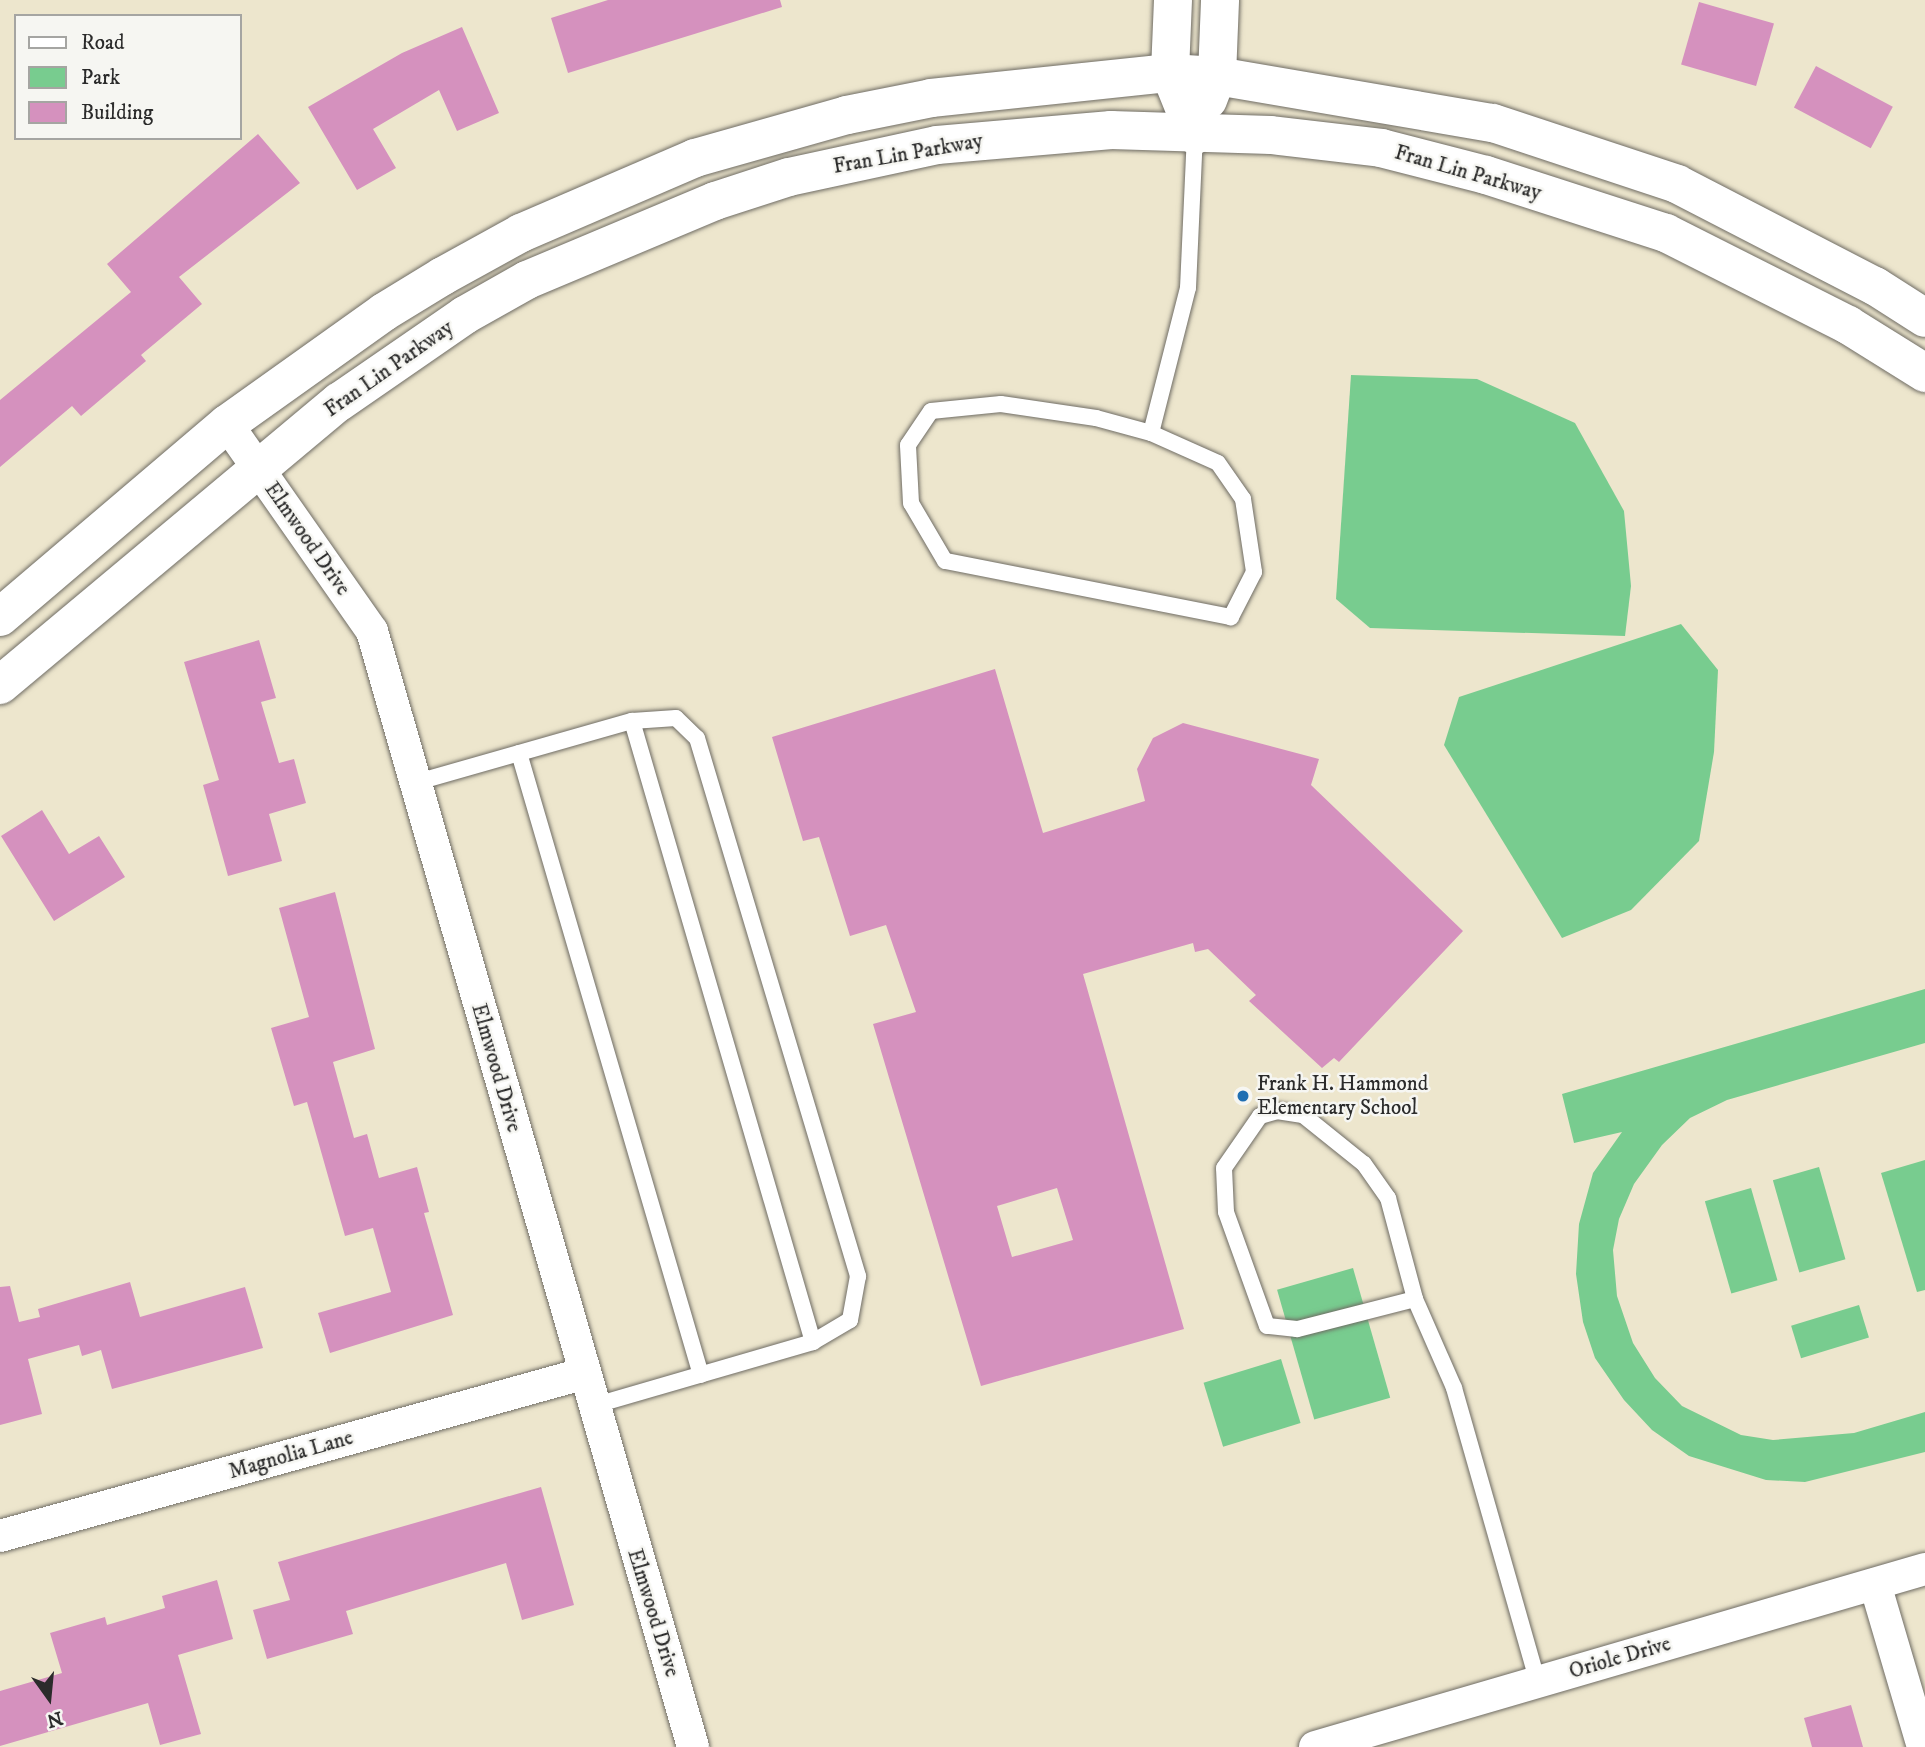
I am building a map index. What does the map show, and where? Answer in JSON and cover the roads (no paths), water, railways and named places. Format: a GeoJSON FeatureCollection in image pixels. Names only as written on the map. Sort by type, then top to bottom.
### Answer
{"type":"FeatureCollection","features":[{"type":"Feature","properties":{"kind":"street"},"geometry":{"type":"LineString","coordinates":[[1173,0],[1170,73],[1195,135]]}},
{"type":"Feature","properties":{"kind":"street"},"geometry":{"type":"LineString","coordinates":[[1195,135],[1217,76],[1220,0]]}},
{"type":"Feature","properties":{"kind":"street"},"geometry":{"type":"LineString","coordinates":[[0,617],[228,424],[384,312],[443,276],[521,233],[662,171],[762,137],[919,100],[1170,73],[1217,76],[1493,123],[1677,184],[1875,286],[1925,318]]}},
{"type":"Feature","properties":{"kind":"street","name":"Fran Lin Parkway"},"geometry":{"type":"LineString","coordinates":[[0,685],[259,468],[371,379],[466,315],[581,256],[715,201],[789,177],[937,145],[1111,130],[1195,135],[1271,135],[1381,148],[1486,175],[1653,229],[1848,325],[1925,373]]}},
{"type":"Feature","properties":{"kind":"street","name":"Elmwood Drive"},"geometry":{"type":"LineString","coordinates":[[228,424],[372,631],[582,1374],[693,1747]]}},
{"type":"Feature","properties":{"kind":"street","name":"Magnolia Lane"},"geometry":{"type":"LineString","coordinates":[[0,1536],[582,1374]]}},
{"type":"Feature","properties":{"kind":"street","name":"Oriole Drive"},"geometry":{"type":"LineString","coordinates":[[1335,1744],[1925,1569]]}},
{"type":"Feature","properties":{"kind":"street"},"geometry":{"type":"LineString","coordinates":[[1874,1584],[1923,1747]]}},
{"type":"Feature","properties":{"kind":"lane"},"geometry":{"type":"LineString","coordinates":[[1151,433],[1188,288],[1195,135]]}},
{"type":"Feature","properties":{"kind":"lane"},"geometry":{"type":"LineString","coordinates":[[1001,404],[1096,418],[1151,433],[1218,463],[1243,499],[1254,572],[1231,617],[945,561],[911,503],[908,445],[931,411],[1001,404]]}},
{"type":"Feature","properties":{"kind":"lane"},"geometry":{"type":"LineString","coordinates":[[414,783],[632,721],[676,718],[697,738],[858,1276],[850,1320],[813,1342],[592,1406]]}},
{"type":"Feature","properties":{"kind":"lane"},"geometry":{"type":"LineString","coordinates":[[632,721],[813,1342]]}},
{"type":"Feature","properties":{"kind":"lane"},"geometry":{"type":"LineString","coordinates":[[519,753],[701,1374]]}},
{"type":"Feature","properties":{"kind":"lane"},"geometry":{"type":"LineString","coordinates":[[1415,1298],[1297,1329],[1267,1326],[1226,1212],[1224,1168],[1260,1116],[1277,1111],[1303,1115],[1364,1164],[1388,1198],[1415,1298],[1454,1388],[1538,1682]]}},
{"type":"Feature","properties":{"kind":"place","name":"Frank H. Hammond Elementary School"},"geometry":{"type":"Point","coordinates":[1243,1096]}}]}
